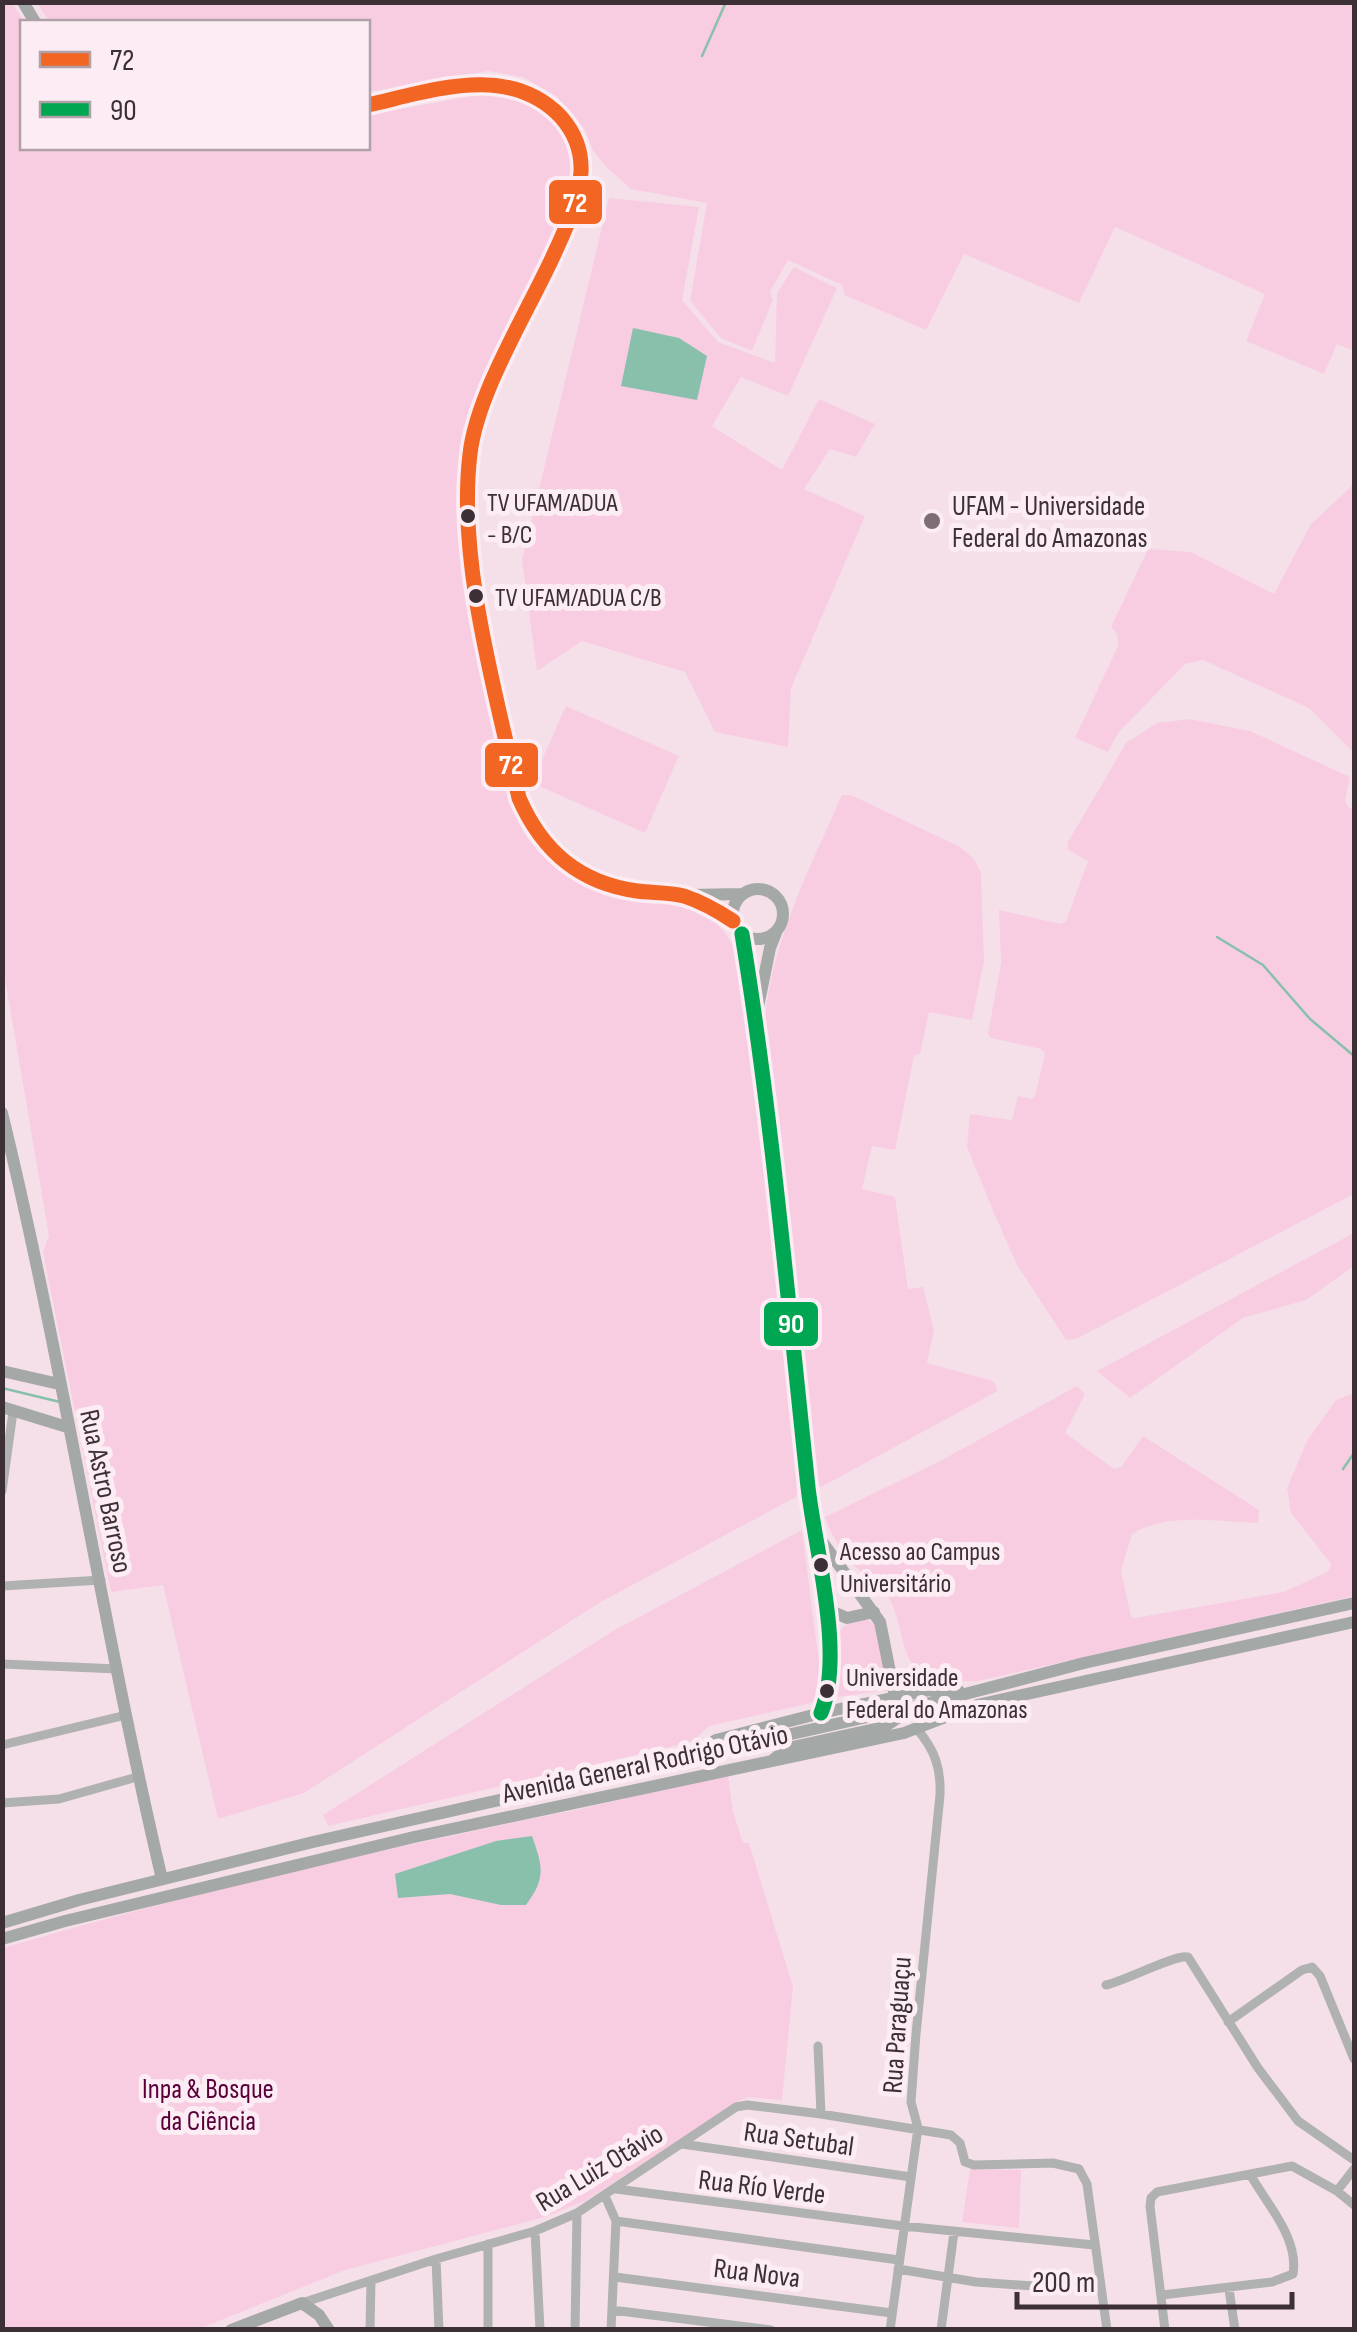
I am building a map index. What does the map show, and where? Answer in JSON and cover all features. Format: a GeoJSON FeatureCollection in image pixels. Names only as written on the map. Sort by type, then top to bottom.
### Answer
{"type":"FeatureCollection","features":[{"type":"Feature","properties":{"kind":"street"},"geometry":{"type":"LineString","coordinates":[[370,105],[462,86],[503,85],[535,96],[574,134],[581,172],[569,222],[505,354],[470,448],[466,504],[470,556],[519,798],[530,824],[547,847],[566,864],[599,883],[683,896],[742,894],[754,889],[773,894],[782,907],[756,1020]]}},
{"type":"Feature","properties":{"kind":"street"},"geometry":{"type":"LineString","coordinates":[[742,894],[734,906],[734,921],[742,934],[756,1020],[811,1514],[826,1609],[830,1685],[821,1712]]}},
{"type":"Feature","properties":{"kind":"street"},"geometry":{"type":"LineString","coordinates":[[683,896],[734,921]]}},
{"type":"Feature","properties":{"kind":"street"},"geometry":{"type":"LineString","coordinates":[[742,934],[764,938],[778,929]]}},
{"type":"Feature","properties":{"kind":"street","name":"Rua Astro Barroso"},"geometry":{"type":"LineString","coordinates":[[2,1113],[38,1260],[59,1384],[162,1880]]}},
{"type":"Feature","properties":{"kind":"street"},"geometry":{"type":"LineString","coordinates":[[2,1370],[59,1384]]}},
{"type":"Feature","properties":{"kind":"street"},"geometry":{"type":"LineString","coordinates":[[2,1492],[8,1410],[68,1426]]}},
{"type":"Feature","properties":{"kind":"street"},"geometry":{"type":"LineString","coordinates":[[772,1761],[797,1745],[894,1723],[899,1717],[884,1633],[874,1612],[824,1548],[811,1514]]}},
{"type":"Feature","properties":{"kind":"street"},"geometry":{"type":"LineString","coordinates":[[2,1586],[101,1580]]}},
{"type":"Feature","properties":{"kind":"street","name":"Avenida General Rodrigo Otávio"},"geometry":{"type":"LineString","coordinates":[[690,1758],[716,1740],[821,1712],[976,1692],[1084,1663],[1354,1603]]}},
{"type":"Feature","properties":{"kind":"street"},"geometry":{"type":"LineString","coordinates":[[826,1609],[847,1618]]}},
{"type":"Feature","properties":{"kind":"street"},"geometry":{"type":"LineString","coordinates":[[828,1632],[847,1618],[874,1612]]}},
{"type":"Feature","properties":{"kind":"street","name":"Avenida General Rodrigo Otávio"},"geometry":{"type":"LineString","coordinates":[[2,1939],[65,1920],[414,1838],[918,1729],[977,1705],[1354,1622]]}},
{"type":"Feature","properties":{"kind":"street"},"geometry":{"type":"LineString","coordinates":[[2,1664],[118,1669]]}},
{"type":"Feature","properties":{"kind":"street"},"geometry":{"type":"LineString","coordinates":[[893,1673],[930,1690]]}},
{"type":"Feature","properties":{"kind":"street","name":"Avenida General Rodrigo Otávio"},"geometry":{"type":"LineString","coordinates":[[2,1923],[162,1880],[559,1785],[690,1758],[898,1703],[930,1690],[976,1692]]}},
{"type":"Feature","properties":{"kind":"street"},"geometry":{"type":"LineString","coordinates":[[2,1745],[126,1715]]}},
{"type":"Feature","properties":{"kind":"street","name":"Rua Paraguaçu"},"geometry":{"type":"LineString","coordinates":[[890,2330],[918,2128],[912,2102],[914,2068],[941,1779],[934,1752],[918,1729]]}},
{"type":"Feature","properties":{"kind":"street"},"geometry":{"type":"LineString","coordinates":[[2,1803],[59,1800],[138,1777]]}},
{"type":"Feature","properties":{"kind":"street"},"geometry":{"type":"LineString","coordinates":[[1106,1985],[1128,1980],[1179,1955],[1186,1956],[1258,2068],[1298,2121],[1354,2160]]}},
{"type":"Feature","properties":{"kind":"street"},"geometry":{"type":"LineString","coordinates":[[1228,2022],[1308,1968],[1316,1970],[1354,2059]]}},
{"type":"Feature","properties":{"kind":"street"},"geometry":{"type":"LineString","coordinates":[[818,2046],[821,2114]]}},
{"type":"Feature","properties":{"kind":"street","name":"Rua Luiz Otávio"},"geometry":{"type":"LineString","coordinates":[[302,2302],[536,2231],[577,2213],[736,2107],[747,2105],[955,2136],[962,2158],[970,2164],[1053,2163],[1079,2169],[1086,2184],[1094,2246]]}},
{"type":"Feature","properties":{"kind":"street","name":"Rua Setubal"},"geometry":{"type":"LineString","coordinates":[[682,2144],[911,2177]]}},
{"type":"Feature","properties":{"kind":"street"},"geometry":{"type":"LineString","coordinates":[[1165,2330],[1150,2206],[1154,2194],[1175,2186],[1292,2166],[1337,2190],[1354,2205]]}},
{"type":"Feature","properties":{"kind":"street"},"geometry":{"type":"LineString","coordinates":[[1337,2190],[1354,2169]]}},
{"type":"Feature","properties":{"kind":"street"},"geometry":{"type":"LineString","coordinates":[[1162,2294],[1272,2282],[1293,2274],[1288,2238],[1250,2176]]}},
{"type":"Feature","properties":{"kind":"street","name":"Rua Río Verde"},"geometry":{"type":"LineString","coordinates":[[616,2188],[903,2226],[1094,2246]]}},
{"type":"Feature","properties":{"kind":"street"},"geometry":{"type":"LineString","coordinates":[[605,2196],[616,2221],[611,2330]]}},
{"type":"Feature","properties":{"kind":"street"},"geometry":{"type":"LineString","coordinates":[[575,2330],[577,2213]]}},
{"type":"Feature","properties":{"kind":"street"},"geometry":{"type":"LineString","coordinates":[[616,2221],[898,2265],[947,2277],[1034,2286]]}},
{"type":"Feature","properties":{"kind":"street"},"geometry":{"type":"LineString","coordinates":[[536,2231],[540,2330]]}},
{"type":"Feature","properties":{"kind":"street"},"geometry":{"type":"LineString","coordinates":[[941,2330],[954,2232]]}},
{"type":"Feature","properties":{"kind":"street"},"geometry":{"type":"LineString","coordinates":[[488,2244],[488,2330]]}},
{"type":"Feature","properties":{"kind":"street"},"geometry":{"type":"LineString","coordinates":[[1094,2246],[1107,2330]]}},
{"type":"Feature","properties":{"kind":"street"},"geometry":{"type":"LineString","coordinates":[[436,2259],[439,2330]]}},
{"type":"Feature","properties":{"kind":"street","name":"Rua Nova"},"geometry":{"type":"LineString","coordinates":[[616,2277],[892,2313]]}},
{"type":"Feature","properties":{"kind":"street"},"geometry":{"type":"LineString","coordinates":[[370,2281],[370,2330]]}},
{"type":"Feature","properties":{"kind":"street"},"geometry":{"type":"LineString","coordinates":[[1229,2288],[1235,2330]]}},
{"type":"Feature","properties":{"kind":"street"},"geometry":{"type":"LineString","coordinates":[[231,2330],[302,2302],[320,2315],[328,2330]]}},
{"type":"Feature","properties":{"kind":"street"},"geometry":{"type":"LineString","coordinates":[[612,2310],[771,2330]]}},
{"type":"Feature","properties":{"kind":"green space"},"geometry":{"type":"Polygon","coordinates":[[[2,3],[12,3],[23,20],[20,150],[370,150],[370,115],[488,93],[528,104],[560,131],[571,157],[570,180],[556,230],[487,371],[468,427],[459,465],[456,505],[464,587],[507,791],[530,841],[557,869],[579,883],[604,892],[681,906],[703,915],[722,929],[735,950],[750,1024],[799,1484],[796,1497],[599,1603],[304,1793],[218,1819],[163,1585],[111,1592],[43,1252],[49,1236],[3,967],[2,3]]]}},
{"type":"Feature","properties":{"kind":"green space"},"geometry":{"type":"Polygon","coordinates":[[[37,3],[1354,3],[1354,351],[1337,344],[1324,374],[1246,341],[1265,294],[1115,227],[1079,303],[964,254],[926,330],[845,295],[842,285],[788,260],[770,292],[773,300],[752,351],[721,338],[690,301],[707,203],[631,189],[606,167],[584,128],[556,96],[523,77],[488,71],[370,92],[370,20],[49,20],[37,3]]]}},
{"type":"Feature","properties":{"kind":"green space"},"geometry":{"type":"Polygon","coordinates":[[[609,198],[699,207],[682,300],[718,342],[775,363],[777,293],[794,267],[837,288],[788,396],[741,377],[712,426],[782,470],[819,399],[875,424],[856,457],[830,449],[804,489],[865,516],[791,688],[788,747],[715,732],[685,672],[582,641],[537,671],[522,560],[609,198]]]}},
{"type":"Feature","properties":{"kind":"green space"},"geometry":{"type":"Polygon","coordinates":[[[1354,484],[1354,753],[1309,708],[1203,660],[1185,664],[1118,733],[1108,752],[1075,738],[1118,646],[1117,634],[1111,627],[1148,549],[1191,552],[1274,594],[1311,524],[1354,484]]]}},
{"type":"Feature","properties":{"kind":"green space"},"geometry":{"type":"Polygon","coordinates":[[[566,706],[679,756],[645,833],[532,783],[566,706]]]}},
{"type":"Feature","properties":{"kind":"green space"},"geometry":{"type":"Polygon","coordinates":[[[1190,719],[1250,731],[1350,777],[1345,800],[1354,809],[1354,1194],[1076,1339],[1066,1340],[1017,1265],[967,1147],[970,1114],[1012,1120],[1018,1096],[1035,1096],[1045,1054],[1041,1049],[991,1038],[988,1034],[1001,963],[999,910],[1061,924],[1066,921],[1088,861],[1068,850],[1068,842],[1126,743],[1157,723],[1190,719]]]}},
{"type":"Feature","properties":{"kind":"green space"},"geometry":{"type":"Polygon","coordinates":[[[842,795],[851,795],[960,847],[974,859],[981,873],[984,961],[972,1020],[929,1012],[920,1054],[914,1056],[895,1150],[872,1146],[862,1189],[895,1197],[908,1289],[923,1287],[934,1330],[927,1363],[993,1381],[998,1391],[821,1487],[816,1481],[765,1020],[784,933],[842,795]]]}},
{"type":"Feature","properties":{"kind":"green space"},"geometry":{"type":"Polygon","coordinates":[[[1354,1233],[1354,1266],[1306,1300],[1243,1318],[1130,1398],[1097,1371],[1354,1233]]]}},
{"type":"Feature","properties":{"kind":"green space"},"geometry":{"type":"Polygon","coordinates":[[[1077,1386],[1085,1394],[1065,1433],[1114,1469],[1121,1467],[1143,1436],[1259,1510],[1258,1523],[1177,1521],[1132,1534],[1121,1571],[1131,1617],[1135,1618],[1284,1592],[1329,1571],[1331,1564],[1291,1513],[1287,1488],[1307,1441],[1336,1400],[1354,1393],[1354,1596],[978,1681],[942,1681],[923,1675],[905,1649],[888,1596],[848,1559],[825,1517],[942,1460],[1077,1386]]]}},
{"type":"Feature","properties":{"kind":"green space"},"geometry":{"type":"Polygon","coordinates":[[[802,1530],[821,1678],[816,1702],[709,1726],[692,1742],[328,1826],[323,1815],[613,1631],[802,1530]]]}},
{"type":"Feature","properties":{"kind":"green space"},"geometry":{"type":"Polygon","coordinates":[[[856,1620],[868,1620],[877,1626],[889,1690],[837,1697],[835,1642],[839,1633],[856,1620]]]}},
{"type":"Feature","properties":{"kind":"green space","name":"Inpa & Bosque da Ciência"},"geometry":{"type":"Polygon","coordinates":[[[728,1776],[733,1812],[743,1843],[749,1843],[793,1987],[782,2100],[741,2100],[585,2201],[545,2217],[345,2270],[199,2329],[3,2330],[3,1948],[290,1873],[728,1776]]]}},
{"type":"Feature","properties":{"kind":"green space"},"geometry":{"type":"Polygon","coordinates":[[[970,2169],[1021,2170],[1019,2228],[962,2222],[970,2169]]]}},
{"type":"Feature","properties":{"kind":"shaded area"},"geometry":{"type":"Polygon","coordinates":[[[633,328],[679,338],[707,356],[697,400],[621,386],[633,328]]]}},
{"type":"Feature","properties":{"kind":"shaded area"},"geometry":{"type":"Polygon","coordinates":[[[532,1836],[541,1872],[526,1905],[501,1905],[450,1894],[398,1898],[395,1874],[496,1841],[532,1836]]]}},
{"type":"Feature","properties":{"kind":"waterway"},"geometry":{"type":"LineString","coordinates":[[702,56],[726,2]]}},
{"type":"Feature","properties":{"kind":"waterway"},"geometry":{"type":"LineString","coordinates":[[1217,937],[1263,965],[1310,1019],[1354,1056]]}},
{"type":"Feature","properties":{"kind":"waterway"},"geometry":{"type":"LineString","coordinates":[[2,1388],[60,1402]]}},
{"type":"Feature","properties":{"kind":"waterway"},"geometry":{"type":"LineString","coordinates":[[1343,1469],[1354,1453]]}},
{"type":"Feature","properties":{"kind":"transit line","name":"72"},"geometry":{"type":"LineString","coordinates":[[370,105],[443,88],[494,85],[540,100],[561,117],[574,136],[581,164],[575,203],[493,378],[470,454],[469,538],[481,627],[519,798],[551,849],[597,881],[637,891],[684,896],[733,921]]}},
{"type":"Feature","properties":{"kind":"transit line","name":"90"},"geometry":{"type":"LineString","coordinates":[[742,934],[771,1141],[808,1487],[826,1602],[830,1662],[821,1713]]}},
{"type":"Feature","properties":{"kind":"place","name":"TV UFAM/ADUA - B/C"},"geometry":{"type":"Point","coordinates":[468,516]}},
{"type":"Feature","properties":{"kind":"place","name":"UFAM - Universidade Federal do Amazonas"},"geometry":{"type":"Point","coordinates":[932,521]}},
{"type":"Feature","properties":{"kind":"place","name":"TV UFAM/ADUA C/B"},"geometry":{"type":"Point","coordinates":[476,596]}},
{"type":"Feature","properties":{"kind":"place","name":"Acesso ao Campus Universitário"},"geometry":{"type":"Point","coordinates":[821,1565]}},
{"type":"Feature","properties":{"kind":"place","name":"Universidade Federal do Amazonas"},"geometry":{"type":"Point","coordinates":[827,1691]}}]}
